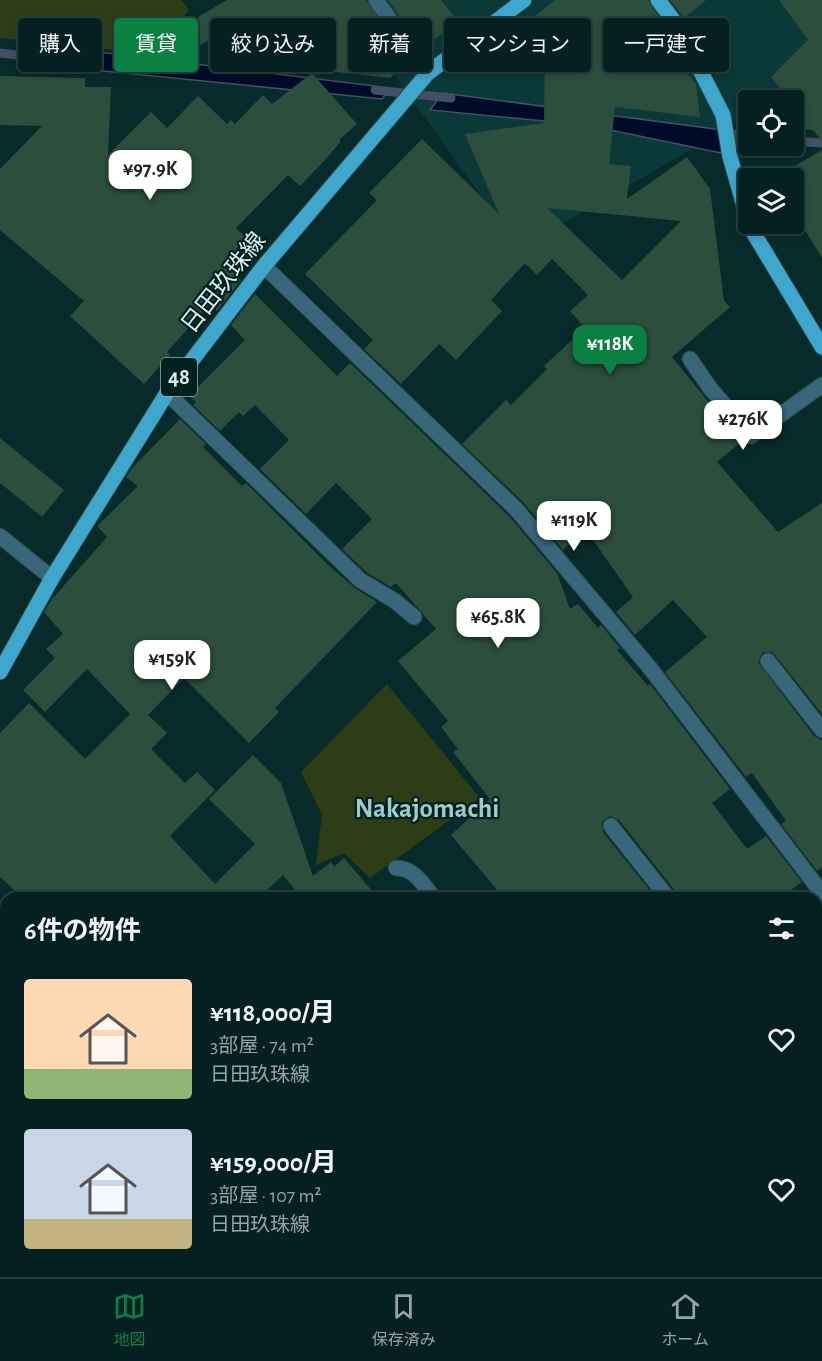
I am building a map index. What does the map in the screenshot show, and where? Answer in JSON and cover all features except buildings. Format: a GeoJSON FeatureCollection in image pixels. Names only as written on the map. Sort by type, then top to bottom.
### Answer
{"type":"FeatureCollection","features":[{"type":"Feature","properties":{"kind":"main road","name":"日田玖珠線"},"geometry":{"type":"LineString","coordinates":[[0,672],[52,578],[167,393],[264,266],[399,110],[428,73],[524,0]]}},
{"type":"Feature","properties":{"kind":"main road"},"geometry":{"type":"LineString","coordinates":[[658,0],[677,25],[723,116],[730,157],[750,227],[822,347]]}},
{"type":"Feature","properties":{"kind":"street"},"geometry":{"type":"LineString","coordinates":[[376,0],[428,73]]}},
{"type":"Feature","properties":{"kind":"street"},"geometry":{"type":"LineString","coordinates":[[264,266],[516,509],[650,668],[821,892]]}},
{"type":"Feature","properties":{"kind":"street"},"geometry":{"type":"LineString","coordinates":[[690,359],[710,388],[751,436],[822,386]]}},
{"type":"Feature","properties":{"kind":"street"},"geometry":{"type":"LineString","coordinates":[[167,393],[360,580],[394,600],[414,617]]}},
{"type":"Feature","properties":{"kind":"street"},"geometry":{"type":"LineString","coordinates":[[0,536],[52,578]]}},
{"type":"Feature","properties":{"kind":"street"},"geometry":{"type":"LineString","coordinates":[[768,661],[822,730]]}},
{"type":"Feature","properties":{"kind":"street"},"geometry":{"type":"LineString","coordinates":[[611,825],[663,892]]}},
{"type":"Feature","properties":{"kind":"street"},"geometry":{"type":"LineString","coordinates":[[396,868],[406,868],[429,892]]}},
{"type":"Feature","properties":{"kind":"shaded area"},"geometry":{"type":"Polygon","coordinates":[[[341,0],[822,0],[822,128],[804,127],[804,90],[738,90],[738,123],[519,249],[392,72],[432,72],[432,18],[354,18],[341,0]]]}},
{"type":"Feature","properties":{"kind":"shaded area"},"geometry":{"type":"Polygon","coordinates":[[[102,52],[114,54],[114,72],[198,72],[198,64],[210,66],[210,72],[261,72],[391,88],[382,99],[102,71],[102,52]]]}},
{"type":"Feature","properties":{"kind":"shaded area"},"geometry":{"type":"Polygon","coordinates":[[[443,93],[722,130],[726,154],[586,125],[430,110],[443,93]]]}},
{"type":"Feature","properties":{"kind":"green space"},"geometry":{"type":"Polygon","coordinates":[[[0,0],[181,0],[189,10],[182,18],[114,18],[114,50],[102,49],[102,18],[18,18],[18,40],[0,38],[0,0]]]}},
{"type":"Feature","properties":{"kind":"green space"},"geometry":{"type":"Polygon","coordinates":[[[387,684],[480,798],[370,878],[344,853],[316,865],[322,815],[301,772],[387,684]]]}},
{"type":"Feature","properties":{"kind":"waterway"},"geometry":{"type":"LineString","coordinates":[[0,53],[18,55]]}},
{"type":"Feature","properties":{"kind":"waterway"},"geometry":{"type":"LineString","coordinates":[[375,90],[451,98]]}},
{"type":"Feature","properties":{"kind":"waterway"},"geometry":{"type":"LineString","coordinates":[[724,133],[738,135]]}},
{"type":"Feature","properties":{"kind":"waterway"},"geometry":{"type":"LineString","coordinates":[[804,142],[822,143]]}},
{"type":"Feature","properties":{"kind":"district","name":"Nakajomachi"},"geometry":{"type":"Point","coordinates":[427,808]}}]}
